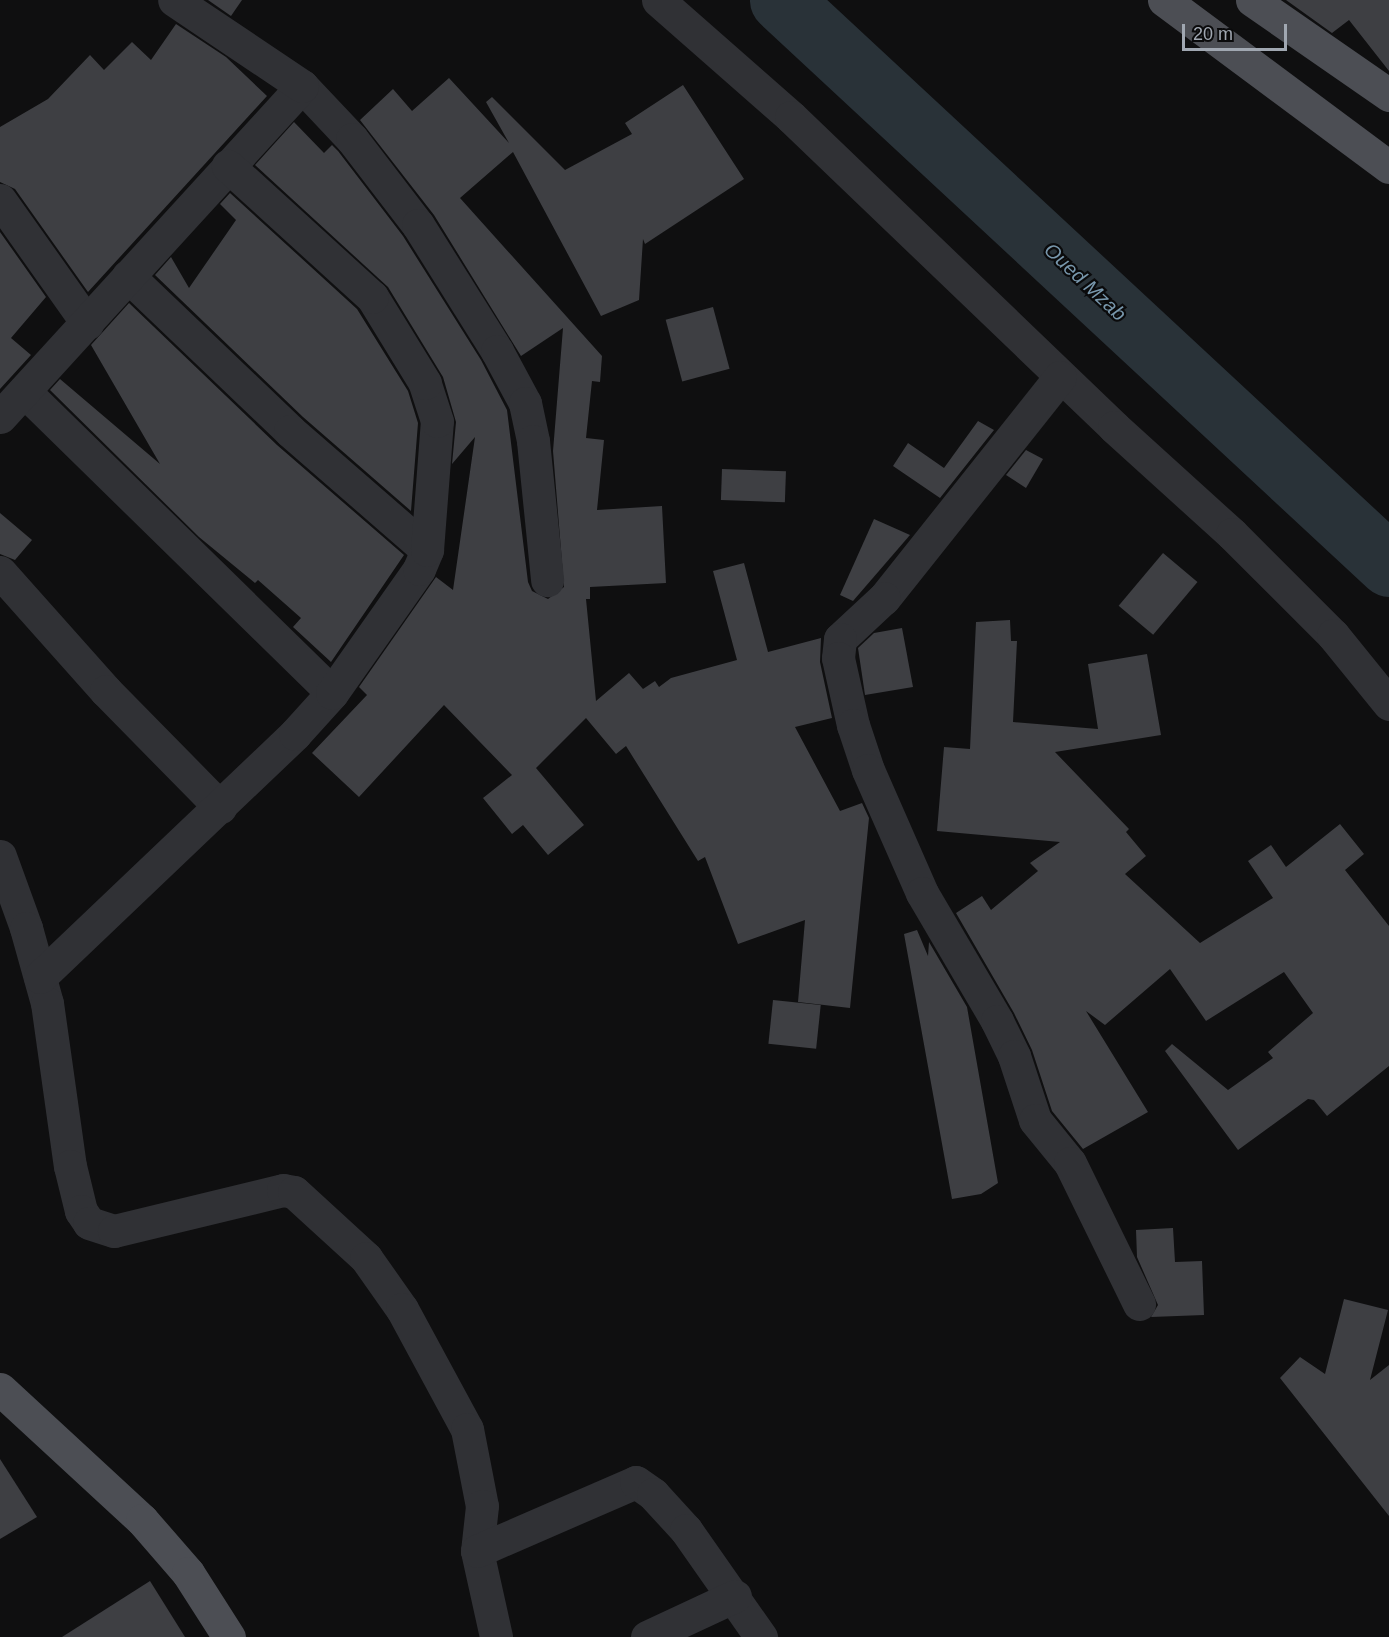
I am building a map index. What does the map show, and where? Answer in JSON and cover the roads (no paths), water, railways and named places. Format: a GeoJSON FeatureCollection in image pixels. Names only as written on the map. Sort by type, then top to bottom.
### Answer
{"type":"FeatureCollection","features":[{"type":"Feature","properties":{"kind":"main road"},"geometry":{"type":"LineString","coordinates":[[1164,0],[1389,167]]}},
{"type":"Feature","properties":{"kind":"main road"},"geometry":{"type":"LineString","coordinates":[[1252,0],[1389,95]]}},
{"type":"Feature","properties":{"kind":"main road"},"geometry":{"type":"LineString","coordinates":[[0,1389],[142,1520],[188,1573],[229,1637]]}},
{"type":"Feature","properties":{"kind":"street"},"geometry":{"type":"LineString","coordinates":[[174,0],[302,86],[352,139],[418,225],[497,351],[525,403],[533,441],[547,580]]}},
{"type":"Feature","properties":{"kind":"street"},"geometry":{"type":"LineString","coordinates":[[658,0],[790,117],[1060,377],[1232,534],[1333,635],[1389,704]]}},
{"type":"Feature","properties":{"kind":"street"},"geometry":{"type":"LineString","coordinates":[[0,417],[302,86]]}},
{"type":"Feature","properties":{"kind":"street"},"geometry":{"type":"LineString","coordinates":[[40,977],[220,807],[332,693],[419,569],[427,550],[437,421],[425,383],[372,297],[228,166]]}},
{"type":"Feature","properties":{"kind":"street"},"geometry":{"type":"LineString","coordinates":[[0,200],[87,323]]}},
{"type":"Feature","properties":{"kind":"street"},"geometry":{"type":"LineString","coordinates":[[128,276],[290,431],[427,550]]}},
{"type":"Feature","properties":{"kind":"street"},"geometry":{"type":"LineString","coordinates":[[1060,377],[884,598],[840,639],[838,658],[853,725],[868,770],[922,893],[997,1021],[1014,1056],[1035,1120],[1070,1163],[1139,1304]]}},
{"type":"Feature","properties":{"kind":"street"},"geometry":{"type":"LineString","coordinates":[[24,391],[332,693]]}},
{"type":"Feature","properties":{"kind":"street"},"geometry":{"type":"LineString","coordinates":[[0,572],[106,691],[220,807]]}},
{"type":"Feature","properties":{"kind":"street"},"geometry":{"type":"LineString","coordinates":[[0,856],[40,977],[70,1166],[81,1211],[89,1223],[114,1231],[283,1190],[301,1197],[366,1258],[396,1300],[467,1430],[482,1506],[477,1551],[496,1637]]}},
{"type":"Feature","properties":{"kind":"street"},"geometry":{"type":"LineString","coordinates":[[477,1551],[636,1482],[653,1494],[686,1530],[735,1596],[761,1637]]}},
{"type":"Feature","properties":{"kind":"street"},"geometry":{"type":"LineString","coordinates":[[647,1637],[735,1596]]}},
{"type":"Feature","properties":{"kind":"waterway","name":"Oued Mzab"},"geometry":{"type":"LineString","coordinates":[[781,0],[1389,565]]}}]}
